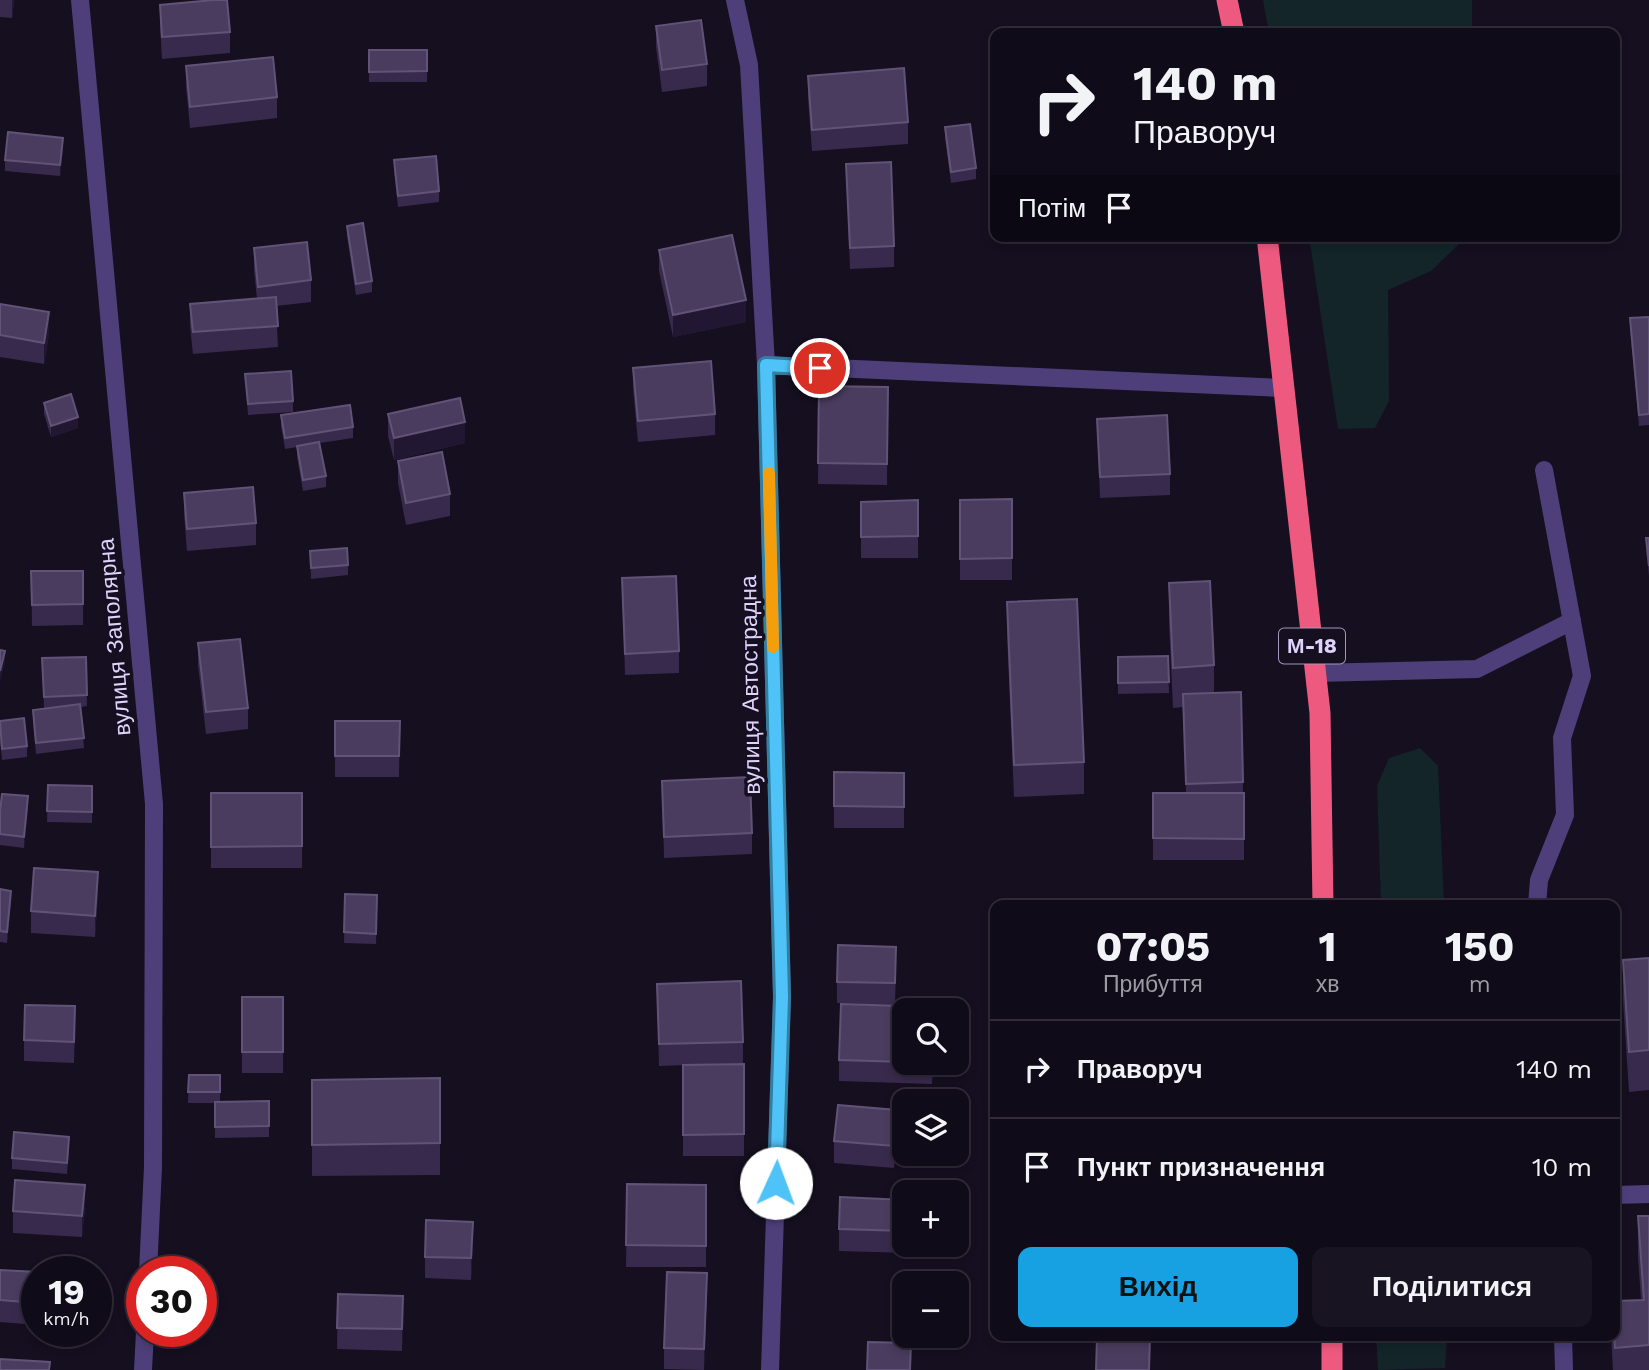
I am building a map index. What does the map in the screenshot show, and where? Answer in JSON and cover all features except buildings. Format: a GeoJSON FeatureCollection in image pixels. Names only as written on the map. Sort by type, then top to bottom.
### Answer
{"type":"FeatureCollection","features":[{"type":"Feature","properties":{"kind":"highway"},"geometry":{"type":"LineString","coordinates":[[1227,0],[1233,28]]}},
{"type":"Feature","properties":{"kind":"highway","name":"М-18"},"geometry":{"type":"LineString","coordinates":[[1268,242],[1320,713],[1323,900]]}},
{"type":"Feature","properties":{"kind":"highway"},"geometry":{"type":"LineString","coordinates":[[1332,1341],[1332,1370]]}},
{"type":"Feature","properties":{"kind":"street","name":"вулиця Заполярна"},"geometry":{"type":"LineString","coordinates":[[80,0],[154,804],[153,1167],[149,1256]]}},
{"type":"Feature","properties":{"kind":"street","name":"вулиця Автострадна"},"geometry":{"type":"LineString","coordinates":[[735,0],[749,65],[766,365],[782,997],[770,1370]]}},
{"type":"Feature","properties":{"kind":"street"},"geometry":{"type":"LineString","coordinates":[[766,365],[1283,388]]}},
{"type":"Feature","properties":{"kind":"street"},"geometry":{"type":"LineString","coordinates":[[1537,900],[1539,880],[1565,815],[1562,738],[1583,676],[1544,470]]}},
{"type":"Feature","properties":{"kind":"street"},"geometry":{"type":"LineString","coordinates":[[1316,673],[1477,669],[1572,621]]}},
{"type":"Feature","properties":{"kind":"street"},"geometry":{"type":"LineString","coordinates":[[1620,1195],[1649,1194]]}},
{"type":"Feature","properties":{"kind":"street"},"geometry":{"type":"LineString","coordinates":[[1563,1341],[1564,1370]]}},
{"type":"Feature","properties":{"kind":"street"},"geometry":{"type":"LineString","coordinates":[[144,1370],[145,1347]]}},
{"type":"Feature","properties":{"kind":"shaded area"},"geometry":{"type":"Polygon","coordinates":[[[1263,0],[1472,0],[1472,28],[1268,28],[1263,0]]]}},
{"type":"Feature","properties":{"kind":"shaded area"},"geometry":{"type":"Polygon","coordinates":[[[1310,242],[1461,242],[1431,271],[1388,290],[1389,401],[1375,428],[1338,429],[1310,242]]]}},
{"type":"Feature","properties":{"kind":"shaded area"},"geometry":{"type":"Polygon","coordinates":[[[1420,748],[1438,766],[1444,900],[1381,900],[1377,786],[1389,758],[1420,748]]]}},
{"type":"Feature","properties":{"kind":"shaded area"},"geometry":{"type":"Polygon","coordinates":[[[1376,1341],[1447,1341],[1445,1368],[1378,1370],[1376,1341]]]}},
{"type":"Feature","properties":{"kind":"slow traffic"},"geometry":{"type":"LineString","coordinates":[[769,473],[773,647]]}},
{"type":"Feature","properties":{"kind":"route"},"geometry":{"type":"LineString","coordinates":[[776,1183],[782,997],[766,365],[820,368]]}}]}
